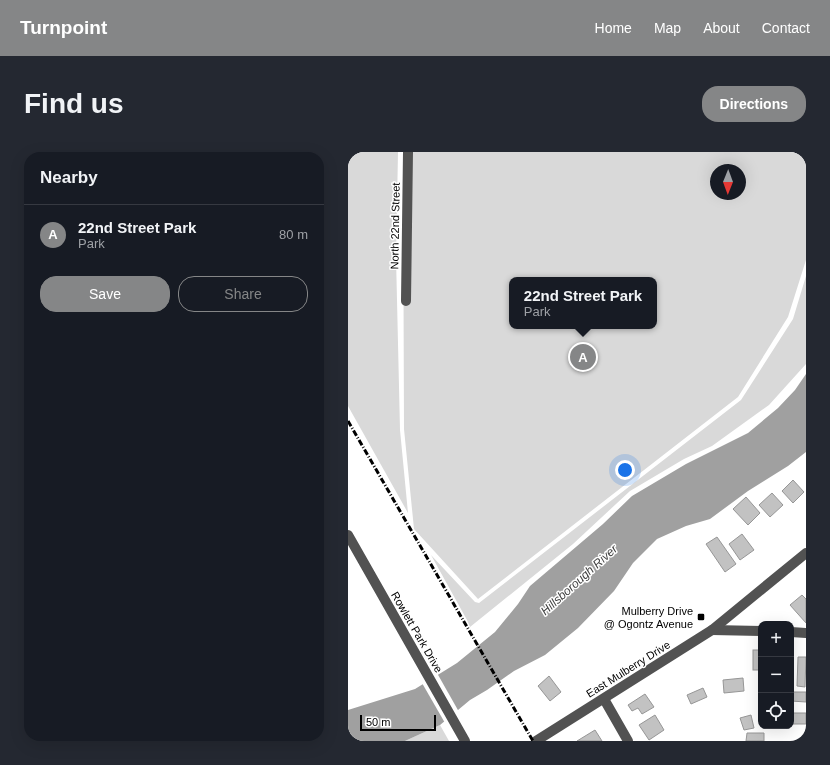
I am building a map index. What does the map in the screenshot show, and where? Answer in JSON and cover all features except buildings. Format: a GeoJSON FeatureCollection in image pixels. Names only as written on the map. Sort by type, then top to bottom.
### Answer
{"type":"FeatureCollection","features":[{"type":"Feature","properties":{"kind":"street","name":"North 22nd Street"},"geometry":{"type":"LineString","coordinates":[[406,301],[408,152]]}},
{"type":"Feature","properties":{"kind":"street","name":"Rowlett Park Drive"},"geometry":{"type":"LineString","coordinates":[[348,535],[463,737]]}},
{"type":"Feature","properties":{"kind":"street","name":"East Mulberry Drive"},"geometry":{"type":"LineString","coordinates":[[536,741],[712,630],[806,553]]}},
{"type":"Feature","properties":{"kind":"street"},"geometry":{"type":"LineString","coordinates":[[712,630],[758,631]]}},
{"type":"Feature","properties":{"kind":"street"},"geometry":{"type":"LineString","coordinates":[[794,632],[806,633]]}},
{"type":"Feature","properties":{"kind":"street"},"geometry":{"type":"LineString","coordinates":[[604,698],[628,741]]}},
{"type":"Feature","properties":{"kind":"shaded area"},"geometry":{"type":"Polygon","coordinates":[[[348,152],[398,152],[396,257],[400,430],[408,513],[348,406],[348,152]]]}},
{"type":"Feature","properties":{"kind":"shaded area"},"geometry":{"type":"Polygon","coordinates":[[[403,152],[806,152],[806,260],[788,317],[738,397],[478,599],[414,529],[404,429],[403,152]]]}},
{"type":"Feature","properties":{"kind":"shaded area"},"geometry":{"type":"Polygon","coordinates":[[[806,276],[806,364],[769,405],[712,446],[684,459],[630,491],[573,544],[470,627],[431,555],[475,602],[479,603],[741,400],[793,319],[806,276]]]}},
{"type":"Feature","properties":{"kind":"shaded area"},"geometry":{"type":"Polygon","coordinates":[[[440,725],[449,741],[405,741],[440,725]]]}},
{"type":"Feature","properties":{"kind":"water","name":"Hillsborough River"},"geometry":{"type":"Polygon","coordinates":[[[806,374],[806,452],[788,466],[748,491],[710,519],[686,526],[657,539],[633,563],[614,591],[578,628],[545,655],[514,671],[470,700],[440,725],[405,741],[348,741],[348,710],[415,689],[457,663],[495,632],[518,604],[530,586],[603,524],[632,496],[686,464],[748,433],[778,408],[795,390],[806,374]]]}},
{"type":"Feature","properties":{"kind":"pier"},"geometry":{"type":"Polygon","coordinates":[[[437,673],[459,712],[445,723],[422,683],[437,673]]]}},
{"type":"Feature","properties":{"kind":"railway"},"geometry":{"type":"LineString","coordinates":[[348,421],[533,741]]}},
{"type":"Feature","properties":{"kind":"place","name":"22nd Street Park"},"geometry":{"type":"Point","coordinates":[583,357]}},
{"type":"Feature","properties":{"kind":"place","name":"Mulberry Drive @ Ogontz Avenue"},"geometry":{"type":"Point","coordinates":[701,617]}}]}
